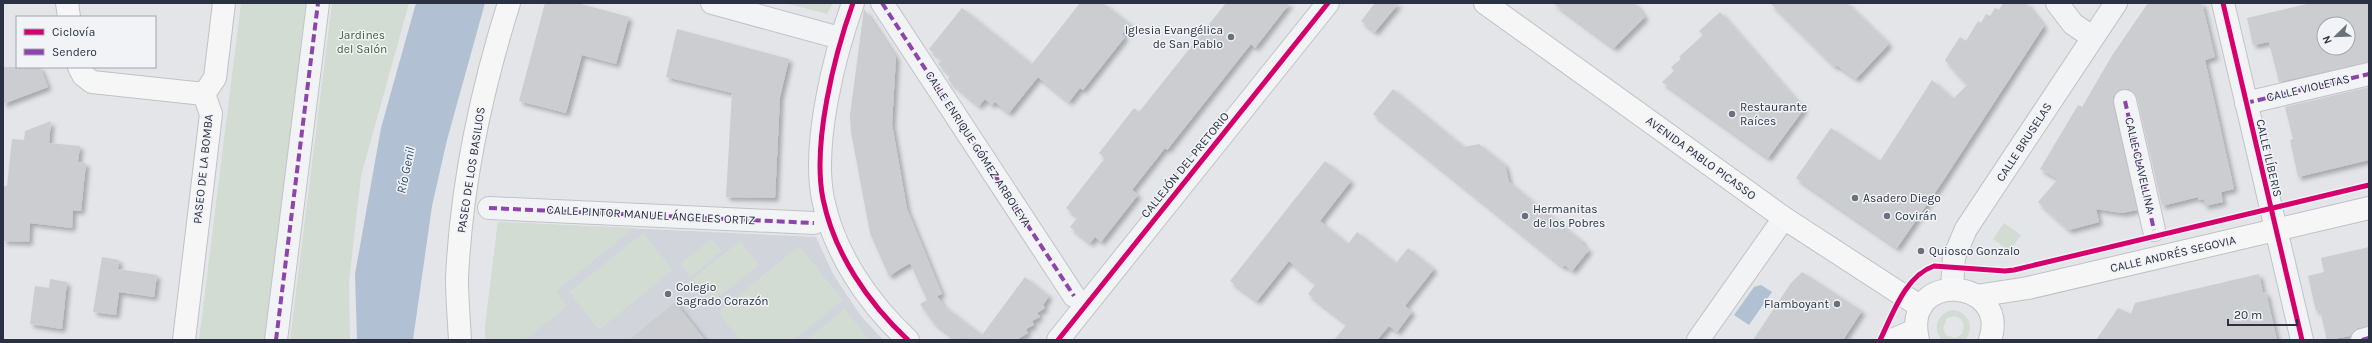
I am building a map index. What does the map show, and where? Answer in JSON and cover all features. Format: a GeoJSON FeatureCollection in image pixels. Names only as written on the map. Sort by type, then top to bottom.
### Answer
{"type":"FeatureCollection","features":[{"type":"Feature","properties":{"kind":"main road"},"geometry":{"type":"LineString","coordinates":[[66,3],[69,16]]}},
{"type":"Feature","properties":{"kind":"main road"},"geometry":{"type":"LineString","coordinates":[[80,68],[83,75],[92,82],[204,94],[215,78],[224,3]]}},
{"type":"Feature","properties":{"kind":"main road","name":"PASEO DE LOS BASILIOS"},"geometry":{"type":"LineString","coordinates":[[460,340],[457,280],[464,198],[478,117],[496,44],[510,3]]}},
{"type":"Feature","properties":{"kind":"main road","name":"AVENIDA PABLO PICASSO"},"geometry":{"type":"LineString","coordinates":[[1485,3],[1784,218],[1921,307]]}},
{"type":"Feature","properties":{"kind":"main road","name":"PASEO DE LA BOMBA"},"geometry":{"type":"LineString","coordinates":[[184,340],[211,114],[204,94]]}},
{"type":"Feature","properties":{"kind":"main road","name":"CALLE ANDRÉS SEGOVIA"},"geometry":{"type":"LineString","coordinates":[[1976,296],[2019,290],[2369,208]]}},
{"type":"Feature","properties":{"kind":"main road"},"geometry":{"type":"LineString","coordinates":[[1892,340],[1917,335],[1916,319],[1921,307],[1932,294],[1952,288],[1965,290],[1982,301],[1990,316],[1991,339]]}},
{"type":"Feature","properties":{"kind":"street"},"geometry":{"type":"LineString","coordinates":[[276,340],[318,3]]}},
{"type":"Feature","properties":{"kind":"street"},"geometry":{"type":"LineString","coordinates":[[712,3],[840,38]]}},
{"type":"Feature","properties":{"kind":"street"},"geometry":{"type":"LineString","coordinates":[[853,3],[840,38],[823,132],[821,171],[823,198],[829,224],[850,268],[872,302],[908,340]]}},
{"type":"Feature","properties":{"kind":"street","name":"CALLE ENRIQUE GÓMEZ ARBOLEYA"},"geometry":{"type":"LineString","coordinates":[[882,3],[1074,296]]}},
{"type":"Feature","properties":{"kind":"street","name":"CALLEJÓN DEL PRETORIO"},"geometry":{"type":"LineString","coordinates":[[1058,340],[1328,3]]}},
{"type":"Feature","properties":{"kind":"street"},"geometry":{"type":"LineString","coordinates":[[2057,3],[2074,24],[2092,37]]}},
{"type":"Feature","properties":{"kind":"street","name":"CALLE BRUSELAS"},"geometry":{"type":"LineString","coordinates":[[1952,288],[1954,257],[1966,229],[2116,3]]}},
{"type":"Feature","properties":{"kind":"street","name":"CALLE ILÍBERIS"},"geometry":{"type":"LineString","coordinates":[[2223,3],[2302,340]]}},
{"type":"Feature","properties":{"kind":"street","name":"CALLE VIOLETAS"},"geometry":{"type":"LineString","coordinates":[[2246,103],[2369,74]]}},
{"type":"Feature","properties":{"kind":"street","name":"CALLE CLAVELLINA"},"geometry":{"type":"LineString","coordinates":[[2125,101],[2154,230]]}},
{"type":"Feature","properties":{"kind":"street","name":"CALLE PINTOR MANUEL ÁNGELES ORTIZ"},"geometry":{"type":"LineString","coordinates":[[488,208],[814,223]]}},
{"type":"Feature","properties":{"kind":"street"},"geometry":{"type":"LineString","coordinates":[[1698,340],[1784,218]]}},
{"type":"Feature","properties":{"kind":"street"},"geometry":{"type":"LineString","coordinates":[[2362,340],[2369,338]]}},
{"type":"Feature","properties":{"kind":"shaded area","name":"Colegio Sagrado Corazón"},"geometry":{"type":"Polygon","coordinates":[[[498,222],[816,237],[833,274],[860,315],[883,340],[486,340],[485,328],[498,222]]]}},
{"type":"Feature","properties":{"kind":"green space"},"geometry":{"type":"Polygon","coordinates":[[[241,3],[306,3],[265,340],[199,340],[241,3]]]}},
{"type":"Feature","properties":{"kind":"green space","name":"Jardines del Salón"},"geometry":{"type":"Polygon","coordinates":[[[332,3],[409,3],[361,176],[349,283],[350,340],[290,340],[332,3]]]}},
{"type":"Feature","properties":{"kind":"green space"},"geometry":{"type":"Polygon","coordinates":[[[785,3],[833,3],[827,14],[785,3]]]}},
{"type":"Feature","properties":{"kind":"green space"},"geometry":{"type":"Polygon","coordinates":[[[498,222],[634,228],[556,291],[567,306],[525,340],[486,340],[485,328],[498,222]]]}},
{"type":"Feature","properties":{"kind":"green space"},"geometry":{"type":"Polygon","coordinates":[[[2004,223],[2021,235],[2010,251],[1993,239],[2004,223]]]}},
{"type":"Feature","properties":{"kind":"green space"},"geometry":{"type":"Polygon","coordinates":[[[643,233],[673,270],[599,330],[569,292],[643,233]]]}},
{"type":"Feature","properties":{"kind":"green space"},"geometry":{"type":"Polygon","coordinates":[[[711,239],[722,251],[690,277],[680,264],[711,239]]]}},
{"type":"Feature","properties":{"kind":"green space"},"geometry":{"type":"Polygon","coordinates":[[[740,241],[759,265],[711,303],[692,279],[740,241]]]}},
{"type":"Feature","properties":{"kind":"green space"},"geometry":{"type":"Polygon","coordinates":[[[799,246],[843,300],[793,340],[740,340],[718,312],[799,246]]]}},
{"type":"Feature","properties":{"kind":"green space"},"geometry":{"type":"Polygon","coordinates":[[[845,309],[869,340],[807,340],[845,309]]]}},
{"type":"Feature","properties":{"kind":"green space"},"geometry":{"type":"Polygon","coordinates":[[[1953,310],[1958,311],[1969,321],[1970,331],[1965,340],[1942,340],[1937,331],[1937,326],[1943,314],[1953,310]],[[1954,316],[1947,318],[1943,328],[1946,335],[1955,338],[1962,334],[1964,325],[1961,319],[1954,316]]]}},
{"type":"Feature","properties":{"kind":"water","name":"Río Genil"},"geometry":{"type":"Polygon","coordinates":[[[416,3],[485,3],[447,140],[432,206],[413,340],[357,340],[355,274],[381,128],[416,3]]]}},
{"type":"Feature","properties":{"kind":"water"},"geometry":{"type":"Polygon","coordinates":[[[1761,285],[1772,292],[1749,325],[1734,315],[1754,287],[1761,285]]]}},
{"type":"Feature","properties":{"kind":"building"},"geometry":{"type":"Polygon","coordinates":[[[545,3],[577,3],[629,17],[616,64],[582,55],[566,113],[519,101],[545,3]]]}},
{"type":"Feature","properties":{"kind":"building"},"geometry":{"type":"Polygon","coordinates":[[[1080,3],[1103,3],[1130,24],[1122,34],[1125,37],[1083,90],[1080,88],[1069,102],[1038,77],[1009,113],[995,102],[992,105],[985,99],[979,106],[948,80],[950,75],[938,64],[942,60],[929,49],[962,8],[1032,64],[1080,3]]]}},
{"type":"Feature","properties":{"kind":"building"},"geometry":{"type":"Polygon","coordinates":[[[1226,3],[1290,3],[1255,48],[1251,44],[1167,150],[1165,148],[1132,190],[1138,195],[1101,242],[1095,237],[1090,243],[1070,227],[1078,217],[1066,208],[1105,158],[1099,153],[1134,108],[1139,112],[1226,3]]]}},
{"type":"Feature","properties":{"kind":"building"},"geometry":{"type":"Polygon","coordinates":[[[1375,3],[1399,3],[1375,32],[1361,21],[1375,3]]]}},
{"type":"Feature","properties":{"kind":"building"},"geometry":{"type":"Polygon","coordinates":[[[1553,3],[1635,3],[1645,17],[1614,48],[1553,3]]]}},
{"type":"Feature","properties":{"kind":"building"},"geometry":{"type":"Polygon","coordinates":[[[1770,3],[1847,3],[1889,44],[1856,79],[1836,65],[1835,67],[1770,3]]]}},
{"type":"Feature","properties":{"kind":"building"},"geometry":{"type":"Polygon","coordinates":[[[2003,3],[2026,3],[2044,26],[1943,181],[1897,248],[1796,178],[1831,128],[1880,161],[1932,80],[1953,99],[1967,85],[1945,60],[1960,37],[1966,41],[1978,21],[1981,23],[1986,14],[1990,16],[1995,8],[1999,10],[2003,3]]]}},
{"type":"Feature","properties":{"kind":"building"},"geometry":{"type":"Polygon","coordinates":[[[2148,3],[2202,3],[2215,57],[2205,60],[2234,189],[2221,192],[2223,202],[2204,206],[2204,199],[2198,200],[2198,197],[2162,206],[2137,98],[2129,89],[2122,89],[2113,97],[2113,104],[2137,210],[2122,213],[2096,209],[2099,222],[2069,230],[2038,202],[2058,179],[2040,169],[2078,105],[2082,107],[2113,54],[2148,3]]]}},
{"type":"Feature","properties":{"kind":"building"},"geometry":{"type":"Polygon","coordinates":[[[2311,3],[2369,3],[2369,62],[2279,82],[2269,42],[2253,45],[2247,18],[2311,3]]]}},
{"type":"Feature","properties":{"kind":"building"},"geometry":{"type":"Polygon","coordinates":[[[864,9],[896,57],[892,124],[907,209],[942,294],[937,296],[944,306],[982,335],[1025,277],[1049,296],[1043,305],[1045,308],[1037,313],[1040,317],[1032,321],[1034,325],[1026,329],[1028,333],[1016,340],[954,338],[934,323],[920,304],[927,300],[910,263],[889,276],[870,233],[851,132],[850,115],[864,9]]]}},
{"type":"Feature","properties":{"kind":"building"},"geometry":{"type":"Polygon","coordinates":[[[1720,12],[1804,109],[1768,158],[1662,82],[1674,71],[1671,67],[1681,59],[1679,57],[1703,35],[1699,31],[1720,12]]]}},
{"type":"Feature","properties":{"kind":"building"},"geometry":{"type":"Polygon","coordinates":[[[677,29],[789,59],[780,97],[775,198],[726,197],[732,93],[666,77],[677,29]]]}},
{"type":"Feature","properties":{"kind":"building"},"geometry":{"type":"Polygon","coordinates":[[[3,67],[40,68],[48,87],[3,104],[3,67]]]}},
{"type":"Feature","properties":{"kind":"building"},"geometry":{"type":"Polygon","coordinates":[[[2369,87],[2369,160],[2298,177],[2290,140],[2293,139],[2285,107],[2369,87]]]}},
{"type":"Feature","properties":{"kind":"building"},"geometry":{"type":"Polygon","coordinates":[[[1393,89],[1464,147],[1479,144],[1505,165],[1509,182],[1583,242],[1582,244],[1589,250],[1572,271],[1565,265],[1563,267],[1373,114],[1393,89]]]}},
{"type":"Feature","properties":{"kind":"building"},"geometry":{"type":"Polygon","coordinates":[[[51,121],[49,143],[80,146],[78,162],[86,163],[81,211],[73,210],[72,228],[30,223],[29,242],[3,241],[3,186],[7,186],[12,139],[24,140],[25,131],[51,121]]]}},
{"type":"Feature","properties":{"kind":"building"},"geometry":{"type":"Polygon","coordinates":[[[1325,161],[1351,181],[1320,221],[1348,244],[1357,232],[1396,263],[1408,248],[1434,269],[1405,306],[1412,312],[1397,332],[1389,326],[1377,340],[1334,340],[1347,324],[1308,294],[1316,284],[1289,261],[1257,301],[1230,281],[1325,161]]]}},
{"type":"Feature","properties":{"kind":"building"},"geometry":{"type":"Polygon","coordinates":[[[2369,247],[2369,326],[2358,328],[2350,336],[2327,340],[2320,310],[2316,311],[2308,276],[2324,272],[2321,258],[2369,247]]]}},
{"type":"Feature","properties":{"kind":"building"},"geometry":{"type":"Polygon","coordinates":[[[102,257],[119,260],[118,269],[157,275],[154,297],[119,292],[116,315],[93,312],[102,257]]]}},
{"type":"Feature","properties":{"kind":"building"},"geometry":{"type":"Polygon","coordinates":[[[1802,272],[1862,311],[1843,340],[1753,340],[1791,283],[1802,272]]]}},
{"type":"Feature","properties":{"kind":"building"},"geometry":{"type":"Polygon","coordinates":[[[2259,274],[2263,293],[2266,292],[2277,340],[2096,340],[2118,308],[2131,314],[2135,303],[2259,274]]]}},
{"type":"Feature","properties":{"kind":"building"},"geometry":{"type":"Polygon","coordinates":[[[50,279],[67,282],[62,329],[30,324],[35,286],[49,288],[50,279]]]}},
{"type":"Feature","properties":{"kind":"building"},"geometry":{"type":"Polygon","coordinates":[[[675,302],[705,340],[629,340],[675,302]]]}},
{"type":"Feature","properties":{"kind":"marked path"},"geometry":{"type":"LineString","coordinates":[[276,340],[318,3]]}},
{"type":"Feature","properties":{"kind":"marked path"},"geometry":{"type":"LineString","coordinates":[[882,3],[1074,296]]}},
{"type":"Feature","properties":{"kind":"marked path"},"geometry":{"type":"LineString","coordinates":[[2246,103],[2369,74]]}},
{"type":"Feature","properties":{"kind":"marked path"},"geometry":{"type":"LineString","coordinates":[[2125,101],[2154,230]]}},
{"type":"Feature","properties":{"kind":"marked path"},"geometry":{"type":"LineString","coordinates":[[489,208],[814,223]]}},
{"type":"Feature","properties":{"kind":"marked path"},"geometry":{"type":"LineString","coordinates":[[2362,340],[2369,338]]}},
{"type":"Feature","properties":{"kind":"cycle path"},"geometry":{"type":"LineString","coordinates":[[853,3],[832,74],[827,100],[820,153],[820,177],[823,199],[835,239],[844,258],[866,293],[879,310],[908,340]]}},
{"type":"Feature","properties":{"kind":"cycle path"},"geometry":{"type":"LineString","coordinates":[[1058,340],[1328,3]]}},
{"type":"Feature","properties":{"kind":"cycle path"},"geometry":{"type":"LineString","coordinates":[[2223,3],[2302,340]]}},
{"type":"Feature","properties":{"kind":"cycle path"},"geometry":{"type":"LineString","coordinates":[[1880,340],[1895,308],[1908,287],[1915,278],[1934,266],[2005,271],[2014,270],[2369,185]]}},
{"type":"Feature","properties":{"kind":"place","name":"Iglesia Evangélica de San Pablo"},"geometry":{"type":"Point","coordinates":[1231,37]}},
{"type":"Feature","properties":{"kind":"place","name":"Restaurante Raíces"},"geometry":{"type":"Point","coordinates":[1732,114]}},
{"type":"Feature","properties":{"kind":"place","name":"Asadero Diego"},"geometry":{"type":"Point","coordinates":[1855,198]}},
{"type":"Feature","properties":{"kind":"place","name":"Hermanitas de los Pobres"},"geometry":{"type":"Point","coordinates":[1525,216]}},
{"type":"Feature","properties":{"kind":"place","name":"Covirán"},"geometry":{"type":"Point","coordinates":[1887,216]}},
{"type":"Feature","properties":{"kind":"place","name":"Quiosco Gonzalo"},"geometry":{"type":"Point","coordinates":[1921,251]}},
{"type":"Feature","properties":{"kind":"place","name":"Colegio Sagrado Corazón"},"geometry":{"type":"Point","coordinates":[668,294]}},
{"type":"Feature","properties":{"kind":"place","name":"Flamboyant"},"geometry":{"type":"Point","coordinates":[1837,304]}}]}
